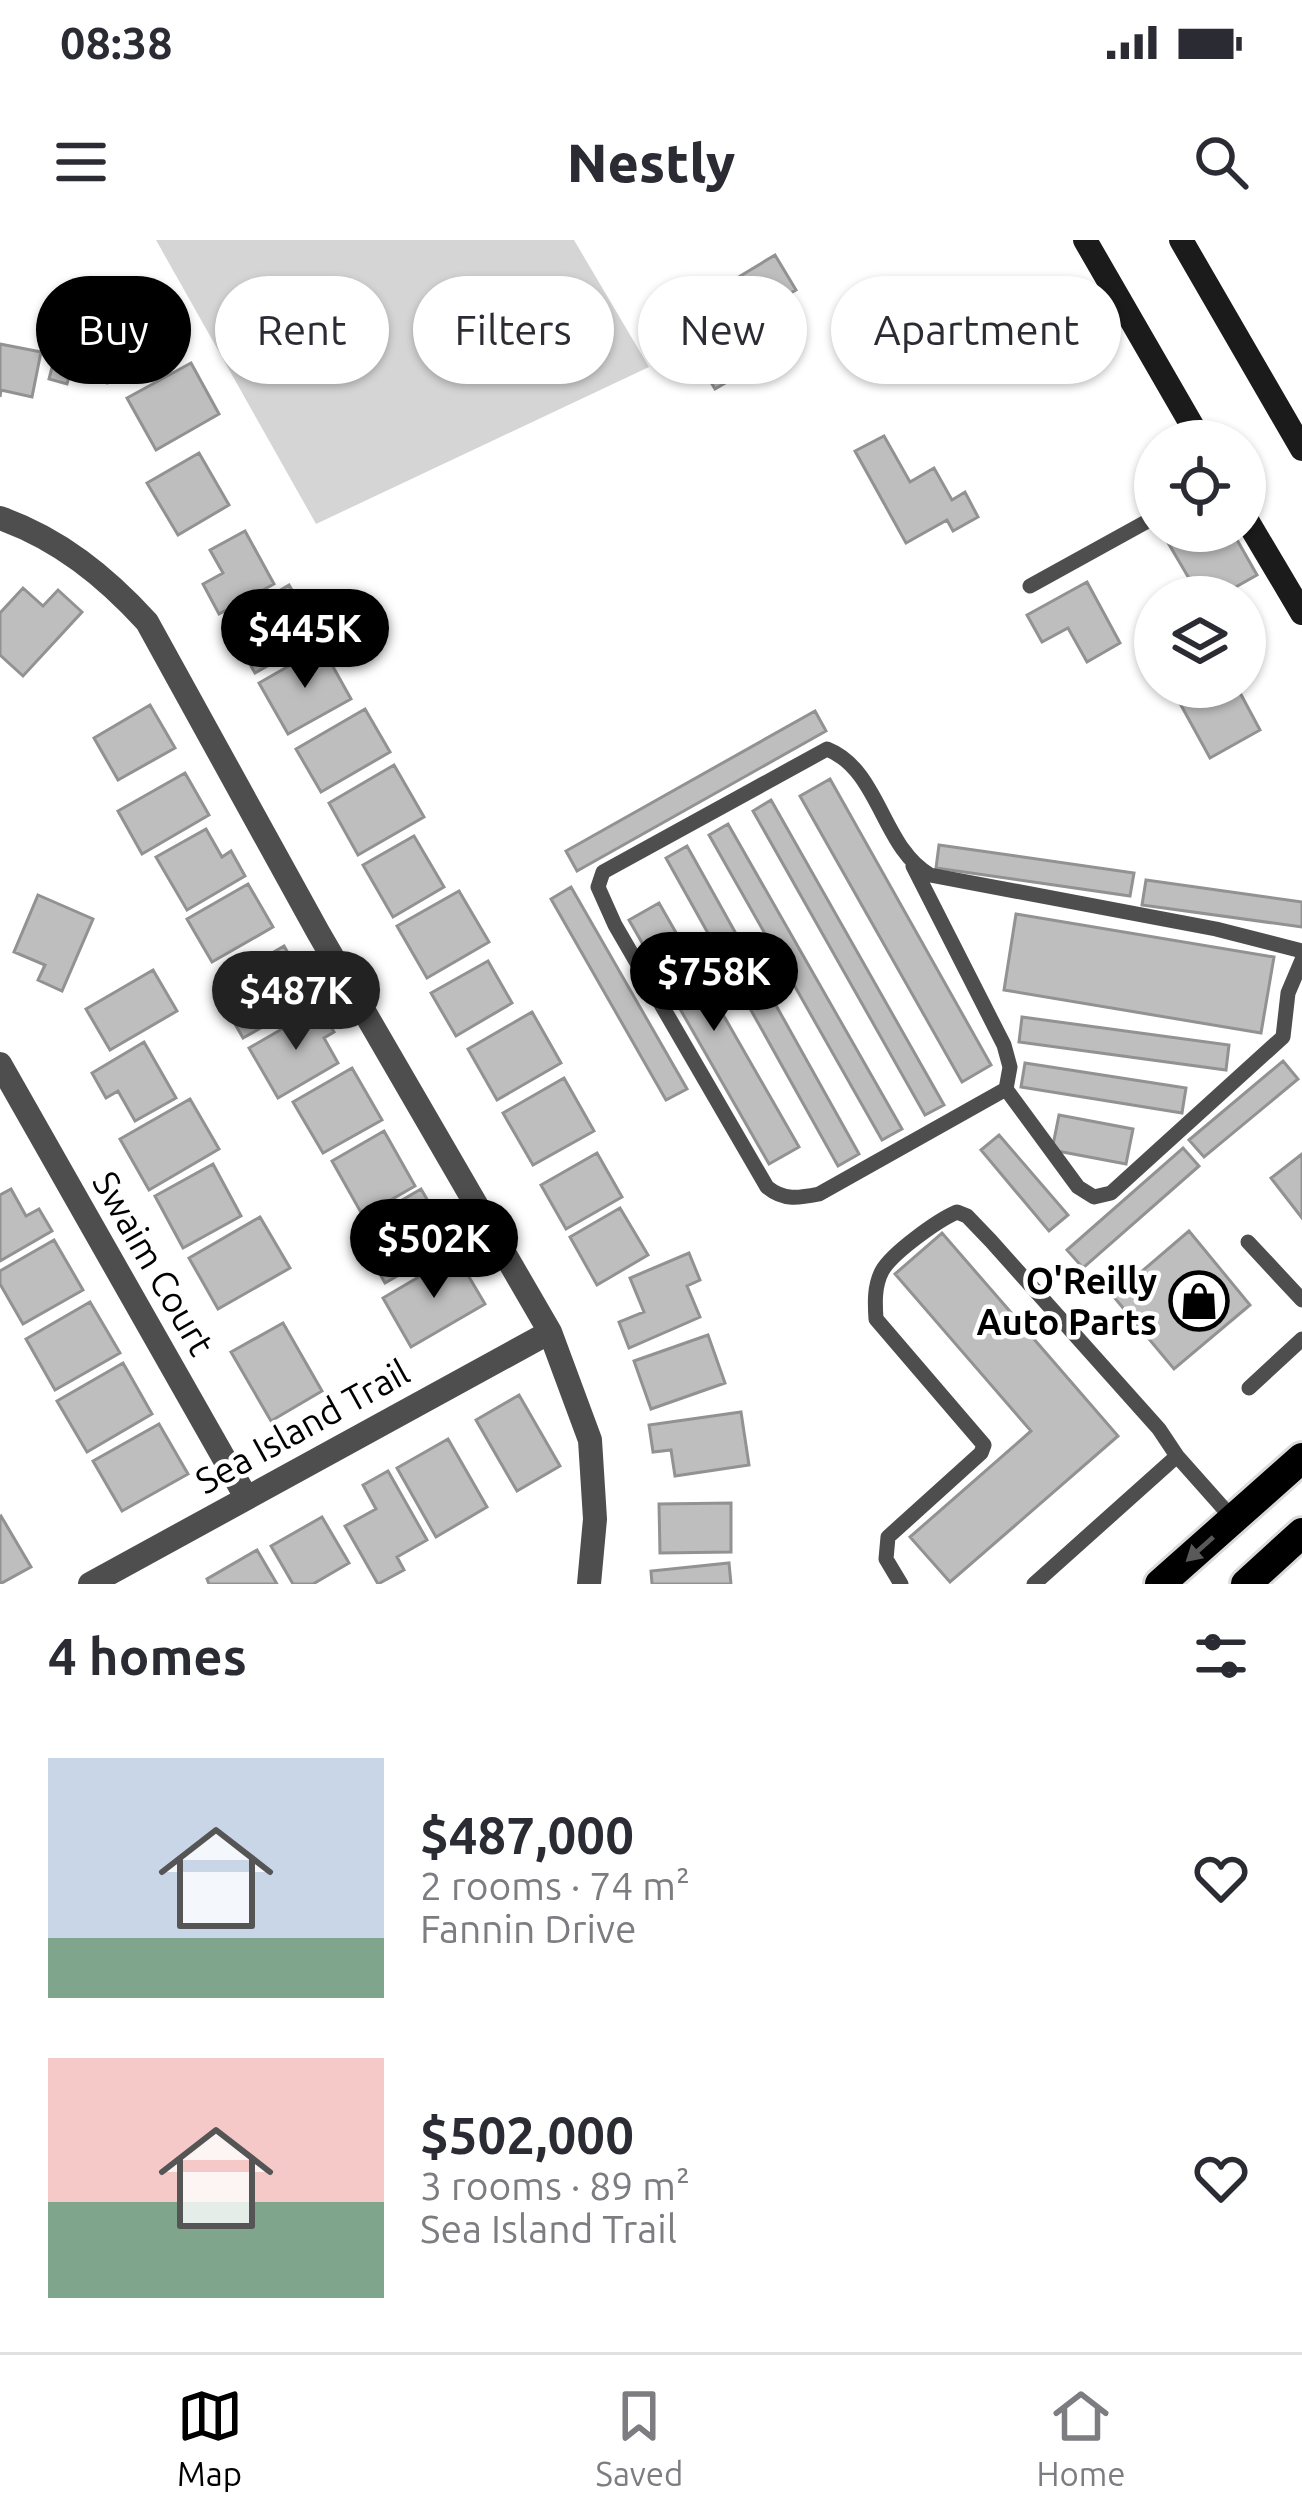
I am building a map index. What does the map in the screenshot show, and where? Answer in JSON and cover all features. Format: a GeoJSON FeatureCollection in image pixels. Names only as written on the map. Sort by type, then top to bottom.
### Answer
{"type":"FeatureCollection","features":[{"type":"Feature","properties":{"kind":"main road"},"geometry":{"type":"LineString","coordinates":[[1085,240],[1189,420]]}},
{"type":"Feature","properties":{"kind":"main road"},"geometry":{"type":"LineString","coordinates":[[1181,240],[1302,449]]}},
{"type":"Feature","properties":{"kind":"main road"},"geometry":{"type":"LineString","coordinates":[[1266,552],[1302,613]]}},
{"type":"Feature","properties":{"kind":"main road"},"geometry":{"type":"LineString","coordinates":[[1160,1584],[1302,1458]]}},
{"type":"Feature","properties":{"kind":"main road"},"geometry":{"type":"LineString","coordinates":[[1246,1584],[1300,1540]]}},
{"type":"Feature","properties":{"kind":"street"},"geometry":{"type":"LineString","coordinates":[[0,518],[42,533],[119,591],[147,622],[329,952],[550,1332],[590,1440],[595,1519],[590,1584]]}},
{"type":"Feature","properties":{"kind":"street","name":"Swaim Court"},"geometry":{"type":"LineString","coordinates":[[0,1064],[246,1496]]}},
{"type":"Feature","properties":{"kind":"street","name":"Sea Island Trail"},"geometry":{"type":"LineString","coordinates":[[90,1584],[550,1332]]}},
{"type":"Feature","properties":{"kind":"lane"},"geometry":{"type":"LineString","coordinates":[[1030,586],[1134,529]]}},
{"type":"Feature","properties":{"kind":"lane"},"geometry":{"type":"LineString","coordinates":[[913,866],[930,875],[1216,928],[1302,955],[1288,993],[1283,1037],[1111,1193],[1094,1197],[1078,1186],[1006,1089],[1010,1067],[1004,1045],[913,866],[852,764],[826,748],[603,872],[598,887],[615,926],[767,1187],[778,1196],[819,1193],[1006,1089]]}},
{"type":"Feature","properties":{"kind":"lane"},"geometry":{"type":"LineString","coordinates":[[901,1584],[886,1559],[887,1537],[981,1454],[984,1445],[876,1319],[874,1297],[882,1270],[940,1219],[957,1212],[967,1216],[1159,1429],[1233,1519]]}},
{"type":"Feature","properties":{"kind":"lane"},"geometry":{"type":"LineString","coordinates":[[1248,1242],[1302,1300]]}},
{"type":"Feature","properties":{"kind":"lane"},"geometry":{"type":"LineString","coordinates":[[1249,1388],[1302,1340]]}},
{"type":"Feature","properties":{"kind":"lane"},"geometry":{"type":"LineString","coordinates":[[1034,1584],[1177,1456]]}},
{"type":"Feature","properties":{"kind":"shaded area"},"geometry":{"type":"Polygon","coordinates":[[[156,240],[574,240],[595,276],[413,276],[413,384],[613,384],[316,524],[237,384],[389,384],[389,276],[215,276],[215,345],[191,302],[191,276],[176,276],[156,240]]]}},
{"type":"Feature","properties":{"kind":"shaded area"},"geometry":{"type":"Polygon","coordinates":[[[614,308],[638,348],[638,372],[614,384],[614,308]]]}},
{"type":"Feature","properties":{"kind":"building"},"geometry":{"type":"Polygon","coordinates":[[[775,255],[788,276],[740,276],[775,255]]]}},
{"type":"Feature","properties":{"kind":"building"},"geometry":{"type":"Polygon","coordinates":[[[0,344],[36,351],[32,397],[1,390],[0,397],[0,344]]]}},
{"type":"Feature","properties":{"kind":"building"},"geometry":{"type":"Polygon","coordinates":[[[191,363],[219,414],[156,450],[127,398],[153,384],[191,384],[191,363]]]}},
{"type":"Feature","properties":{"kind":"building"},"geometry":{"type":"Polygon","coordinates":[[[884,436],[910,482],[934,468],[952,500],[965,492],[978,517],[953,531],[947,520],[906,543],[855,451],[884,436]]]}},
{"type":"Feature","properties":{"kind":"building"},"geometry":{"type":"Polygon","coordinates":[[[199,453],[229,505],[178,535],[147,483],[199,453]]]}},
{"type":"Feature","properties":{"kind":"building"},"geometry":{"type":"Polygon","coordinates":[[[245,531],[274,584],[219,614],[203,584],[223,573],[210,550],[245,531]]]}},
{"type":"Feature","properties":{"kind":"building"},"geometry":{"type":"Polygon","coordinates":[[[1173,552],[1244,552],[1257,575],[1255,576],[1188,576],[1173,552]]]}},
{"type":"Feature","properties":{"kind":"building"},"geometry":{"type":"Polygon","coordinates":[[[1087,582],[1120,643],[1087,662],[1068,628],[1042,642],[1027,615],[1087,582]]]}},
{"type":"Feature","properties":{"kind":"building"},"geometry":{"type":"Polygon","coordinates":[[[289,585],[319,637],[255,673],[226,622],[289,585]]]}},
{"type":"Feature","properties":{"kind":"building"},"geometry":{"type":"Polygon","coordinates":[[[23,588],[43,606],[58,590],[82,612],[23,676],[0,655],[0,613],[23,588]]]}},
{"type":"Feature","properties":{"kind":"building"},"geometry":{"type":"Polygon","coordinates":[[[322,647],[351,699],[288,734],[259,683],[322,647]]]}},
{"type":"Feature","properties":{"kind":"building"},"geometry":{"type":"Polygon","coordinates":[[[150,705],[175,748],[118,780],[94,738],[150,705]]]}},
{"type":"Feature","properties":{"kind":"building"},"geometry":{"type":"Polygon","coordinates":[[[1183,708],[1248,708],[1260,730],[1210,758],[1183,708]]]}},
{"type":"Feature","properties":{"kind":"building"},"geometry":{"type":"Polygon","coordinates":[[[365,709],[390,752],[321,792],[296,749],[365,709]]]}},
{"type":"Feature","properties":{"kind":"building"},"geometry":{"type":"Polygon","coordinates":[[[815,711],[826,731],[577,871],[566,851],[815,711]]]}},
{"type":"Feature","properties":{"kind":"building"},"geometry":{"type":"Polygon","coordinates":[[[394,765],[424,817],[358,855],[329,803],[394,765]]]}},
{"type":"Feature","properties":{"kind":"building"},"geometry":{"type":"Polygon","coordinates":[[[185,773],[209,815],[142,854],[118,811],[185,773]]]}},
{"type":"Feature","properties":{"kind":"building"},"geometry":{"type":"Polygon","coordinates":[[[830,779],[991,1065],[962,1082],[800,796],[830,779]]]}},
{"type":"Feature","properties":{"kind":"building"},"geometry":{"type":"Polygon","coordinates":[[[771,800],[944,1105],[925,1115],[753,811],[771,800]]]}},
{"type":"Feature","properties":{"kind":"building"},"geometry":{"type":"Polygon","coordinates":[[[728,824],[902,1129],[882,1140],[709,835],[728,824]]]}},
{"type":"Feature","properties":{"kind":"building"},"geometry":{"type":"Polygon","coordinates":[[[206,829],[222,857],[231,851],[245,876],[187,910],[156,857],[206,829]]]}},
{"type":"Feature","properties":{"kind":"building"},"geometry":{"type":"Polygon","coordinates":[[[414,836],[444,887],[393,917],[363,865],[414,836]]]}},
{"type":"Feature","properties":{"kind":"building"},"geometry":{"type":"Polygon","coordinates":[[[939,845],[1134,873],[1130,896],[936,868],[939,845]]]}},
{"type":"Feature","properties":{"kind":"building"},"geometry":{"type":"Polygon","coordinates":[[[687,846],[859,1154],[838,1166],[666,858],[687,846]]]}},
{"type":"Feature","properties":{"kind":"building"},"geometry":{"type":"Polygon","coordinates":[[[1146,880],[1302,902],[1302,927],[1142,905],[1146,880]]]}},
{"type":"Feature","properties":{"kind":"building"},"geometry":{"type":"Polygon","coordinates":[[[248,884],[273,927],[212,962],[187,919],[248,884]]]}},
{"type":"Feature","properties":{"kind":"building"},"geometry":{"type":"Polygon","coordinates":[[[571,887],[687,1089],[666,1100],[551,899],[571,887]]]}},
{"type":"Feature","properties":{"kind":"building"},"geometry":{"type":"Polygon","coordinates":[[[459,891],[489,942],[427,978],[397,926],[459,891]]]}},
{"type":"Feature","properties":{"kind":"building"},"geometry":{"type":"Polygon","coordinates":[[[38,895],[93,919],[62,991],[38,980],[45,965],[14,952],[38,895]]]}},
{"type":"Feature","properties":{"kind":"building"},"geometry":{"type":"Polygon","coordinates":[[[659,903],[799,1147],[769,1164],[629,920],[659,903]]]}},
{"type":"Feature","properties":{"kind":"building"},"geometry":{"type":"Polygon","coordinates":[[[1016,914],[1274,957],[1261,1033],[1004,990],[1016,914]]]}},
{"type":"Feature","properties":{"kind":"building"},"geometry":{"type":"Polygon","coordinates":[[[284,946],[314,998],[243,1038],[214,987],[284,946]]]}},
{"type":"Feature","properties":{"kind":"building"},"geometry":{"type":"Polygon","coordinates":[[[488,961],[512,1003],[456,1036],[431,993],[488,961]]]}},
{"type":"Feature","properties":{"kind":"building"},"geometry":{"type":"Polygon","coordinates":[[[153,970],[177,1011],[110,1050],[86,1009],[153,970]]]}},
{"type":"Feature","properties":{"kind":"building"},"geometry":{"type":"Polygon","coordinates":[[[320,1007],[334,1032],[324,1038],[338,1063],[278,1098],[249,1048],[320,1007]]]}},
{"type":"Feature","properties":{"kind":"building"},"geometry":{"type":"Polygon","coordinates":[[[532,1012],[561,1063],[497,1100],[468,1049],[532,1012]]]}},
{"type":"Feature","properties":{"kind":"building"},"geometry":{"type":"Polygon","coordinates":[[[1022,1017],[1229,1045],[1226,1070],[1019,1042],[1022,1017]]]}},
{"type":"Feature","properties":{"kind":"building"},"geometry":{"type":"Polygon","coordinates":[[[144,1042],[176,1098],[135,1121],[118,1091],[106,1098],[92,1073],[144,1042]]]}},
{"type":"Feature","properties":{"kind":"building"},"geometry":{"type":"Polygon","coordinates":[[[1283,1061],[1298,1079],[1204,1157],[1189,1140],[1283,1061]]]}},
{"type":"Feature","properties":{"kind":"building"},"geometry":{"type":"Polygon","coordinates":[[[1025,1063],[1186,1088],[1182,1113],[1021,1087],[1025,1063]]]}},
{"type":"Feature","properties":{"kind":"building"},"geometry":{"type":"Polygon","coordinates":[[[352,1068],[382,1120],[323,1153],[293,1102],[352,1068]]]}},
{"type":"Feature","properties":{"kind":"building"},"geometry":{"type":"Polygon","coordinates":[[[564,1078],[594,1131],[533,1165],[503,1113],[564,1078]]]}},
{"type":"Feature","properties":{"kind":"building"},"geometry":{"type":"Polygon","coordinates":[[[190,1099],[219,1149],[149,1190],[120,1139],[190,1099]]]}},
{"type":"Feature","properties":{"kind":"building"},"geometry":{"type":"Polygon","coordinates":[[[1059,1115],[1133,1129],[1126,1164],[1052,1150],[1059,1115]]]}},
{"type":"Feature","properties":{"kind":"building"},"geometry":{"type":"Polygon","coordinates":[[[384,1131],[415,1186],[363,1216],[332,1161],[384,1131]]]}},
{"type":"Feature","properties":{"kind":"building"},"geometry":{"type":"Polygon","coordinates":[[[999,1135],[1068,1215],[1049,1231],[981,1150],[999,1135]]]}},
{"type":"Feature","properties":{"kind":"building"},"geometry":{"type":"Polygon","coordinates":[[[1183,1148],[1199,1166],[1083,1268],[1067,1250],[1183,1148]]]}},
{"type":"Feature","properties":{"kind":"building"},"geometry":{"type":"Polygon","coordinates":[[[597,1153],[622,1197],[566,1229],[541,1185],[597,1153]]]}},
{"type":"Feature","properties":{"kind":"building"},"geometry":{"type":"Polygon","coordinates":[[[1302,1154],[1302,1218],[1271,1178],[1302,1154]]]}},
{"type":"Feature","properties":{"kind":"building"},"geometry":{"type":"Polygon","coordinates":[[[213,1164],[241,1216],[183,1248],[155,1196],[213,1164]]]}},
{"type":"Feature","properties":{"kind":"building"},"geometry":{"type":"Polygon","coordinates":[[[11,1189],[26,1216],[39,1209],[52,1231],[0,1261],[0,1195],[11,1189]]]}},
{"type":"Feature","properties":{"kind":"building"},"geometry":{"type":"Polygon","coordinates":[[[421,1189],[453,1244],[385,1283],[354,1228],[421,1189]]]}},
{"type":"Feature","properties":{"kind":"building"},"geometry":{"type":"Polygon","coordinates":[[[620,1208],[648,1255],[597,1285],[570,1237],[620,1208]]]}},
{"type":"Feature","properties":{"kind":"building"},"geometry":{"type":"Polygon","coordinates":[[[260,1217],[290,1268],[218,1309],[189,1258],[260,1217]]]}},
{"type":"Feature","properties":{"kind":"building"},"geometry":{"type":"Polygon","coordinates":[[[1189,1231],[1250,1305],[1174,1369],[1113,1296],[1189,1231]]]}},
{"type":"Feature","properties":{"kind":"building"},"geometry":{"type":"Polygon","coordinates":[[[942,1233],[1118,1436],[950,1582],[910,1537],[1031,1431],[895,1274],[942,1233]]]}},
{"type":"Feature","properties":{"kind":"building"},"geometry":{"type":"Polygon","coordinates":[[[54,1240],[83,1290],[23,1324],[0,1284],[0,1271],[54,1240]]]}},
{"type":"Feature","properties":{"kind":"building"},"geometry":{"type":"Polygon","coordinates":[[[689,1253],[700,1280],[687,1286],[700,1317],[629,1348],[619,1322],[644,1312],[630,1278],[689,1253]]]}},
{"type":"Feature","properties":{"kind":"building"},"geometry":{"type":"Polygon","coordinates":[[[456,1255],[485,1304],[411,1347],[383,1298],[456,1255]]]}},
{"type":"Feature","properties":{"kind":"building"},"geometry":{"type":"Polygon","coordinates":[[[90,1302],[120,1353],[55,1390],[26,1339],[90,1302]]]}},
{"type":"Feature","properties":{"kind":"building"},"geometry":{"type":"Polygon","coordinates":[[[283,1323],[322,1391],[271,1421],[231,1352],[283,1323]]]}},
{"type":"Feature","properties":{"kind":"building"},"geometry":{"type":"Polygon","coordinates":[[[708,1335],[725,1383],[651,1409],[634,1361],[708,1335]]]}},
{"type":"Feature","properties":{"kind":"building"},"geometry":{"type":"Polygon","coordinates":[[[123,1363],[152,1414],[87,1452],[57,1401],[123,1363]]]}},
{"type":"Feature","properties":{"kind":"building"},"geometry":{"type":"Polygon","coordinates":[[[519,1395],[560,1466],[517,1491],[476,1420],[519,1395]]]}},
{"type":"Feature","properties":{"kind":"building"},"geometry":{"type":"Polygon","coordinates":[[[741,1412],[749,1465],[675,1476],[671,1450],[653,1452],[649,1425],[741,1412]]]}},
{"type":"Feature","properties":{"kind":"building"},"geometry":{"type":"Polygon","coordinates":[[[159,1424],[188,1474],[122,1511],[93,1461],[159,1424]]]}},
{"type":"Feature","properties":{"kind":"building"},"geometry":{"type":"Polygon","coordinates":[[[448,1439],[487,1507],[436,1537],[397,1468],[448,1439]]]}},
{"type":"Feature","properties":{"kind":"building"},"geometry":{"type":"Polygon","coordinates":[[[388,1471],[427,1540],[397,1557],[404,1570],[378,1584],[345,1526],[376,1509],[363,1485],[388,1471]]]}},
{"type":"Feature","properties":{"kind":"building"},"geometry":{"type":"Polygon","coordinates":[[[731,1503],[731,1552],[660,1553],[659,1504],[731,1503]]]}},
{"type":"Feature","properties":{"kind":"building"},"geometry":{"type":"Polygon","coordinates":[[[0,1517],[31,1567],[0,1584],[0,1517]]]}},
{"type":"Feature","properties":{"kind":"building"},"geometry":{"type":"Polygon","coordinates":[[[322,1517],[349,1563],[313,1584],[293,1584],[271,1546],[322,1517]]]}},
{"type":"Feature","properties":{"kind":"building"},"geometry":{"type":"Polygon","coordinates":[[[257,1550],[277,1584],[209,1584],[207,1579],[257,1550]]]}},
{"type":"Feature","properties":{"kind":"building"},"geometry":{"type":"Polygon","coordinates":[[[729,1563],[731,1584],[652,1584],[651,1571],[729,1563]]]}},
{"type":"Feature","properties":{"kind":"place","name":"O'Reilly Auto Parts"},"geometry":{"type":"Point","coordinates":[1199,1301]}}]}
